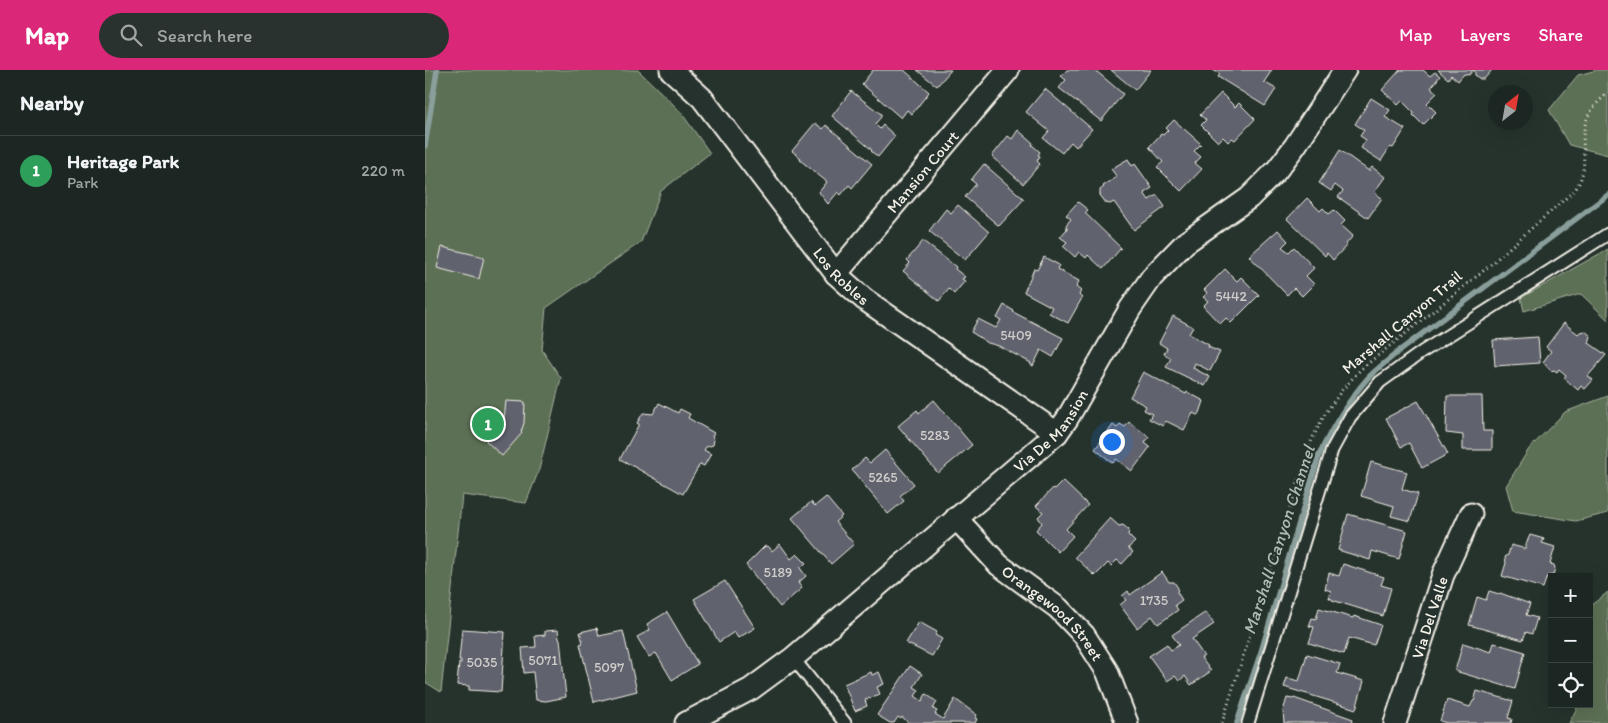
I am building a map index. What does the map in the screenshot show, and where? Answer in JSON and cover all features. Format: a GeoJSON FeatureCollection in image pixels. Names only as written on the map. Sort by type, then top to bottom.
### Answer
{"type":"FeatureCollection","features":[{"type":"Feature","properties":{"kind":"street","name":"Los Robles"},"geometry":{"type":"LineString","coordinates":[[671,70],[701,98],[836,274],[864,300],[1057,433]]}},
{"type":"Feature","properties":{"kind":"street","name":"Mansion Court"},"geometry":{"type":"LineString","coordinates":[[836,274],[1007,70]]}},
{"type":"Feature","properties":{"kind":"street","name":"Via De Mansion"},"geometry":{"type":"LineString","coordinates":[[689,723],[751,689],[793,658],[1057,433],[1067,419],[1130,308],[1152,277],[1185,243],[1249,198],[1276,171],[1295,146],[1345,70]]}},
{"type":"Feature","properties":{"kind":"street","name":"Via Del Valle"},"geometry":{"type":"LineString","coordinates":[[1395,723],[1443,575],[1471,514]]}},
{"type":"Feature","properties":{"kind":"street","name":"Orangewood Street"},"geometry":{"type":"LineString","coordinates":[[956,518],[999,565],[1058,608],[1084,635],[1107,671],[1127,723]]}},
{"type":"Feature","properties":{"kind":"lane"},"geometry":{"type":"LineString","coordinates":[[1248,723],[1332,450],[1350,417],[1380,382],[1422,352],[1608,234]]}},
{"type":"Feature","properties":{"kind":"lane"},"geometry":{"type":"LineString","coordinates":[[793,658],[845,723]]}},
{"type":"Feature","properties":{"kind":"path","name":"Marshall Canyon Trail"},"geometry":{"type":"LineString","coordinates":[[1222,723],[1312,439],[1325,414],[1342,390],[1361,369],[1482,272],[1575,190],[1581,181],[1583,173],[1582,133],[1588,114],[1596,103],[1608,93]]}},
{"type":"Feature","properties":{"kind":"green space"},"geometry":{"type":"Polygon","coordinates":[[[425,70],[638,70],[680,111],[710,153],[661,191],[641,242],[546,308],[542,350],[561,378],[539,470],[526,503],[462,495],[441,692],[425,682],[425,70]]]}},
{"type":"Feature","properties":{"kind":"green space"},"geometry":{"type":"Polygon","coordinates":[[[1597,70],[1608,70],[1608,155],[1569,145],[1549,110],[1578,75],[1597,70]]]}},
{"type":"Feature","properties":{"kind":"green space"},"geometry":{"type":"Polygon","coordinates":[[[1608,249],[1608,320],[1581,294],[1524,311],[1521,298],[1608,249]]]}},
{"type":"Feature","properties":{"kind":"green space"},"geometry":{"type":"Polygon","coordinates":[[[1608,396],[1608,513],[1576,521],[1513,511],[1506,486],[1529,449],[1565,412],[1608,396]]]}},
{"type":"Feature","properties":{"kind":"green space"},"geometry":{"type":"Polygon","coordinates":[[[1608,592],[1608,723],[1569,723],[1577,708],[1593,708],[1593,604],[1608,592]]]}},
{"type":"Feature","properties":{"kind":"building"},"geometry":{"type":"Polygon","coordinates":[[[873,70],[904,70],[929,92],[912,114],[907,110],[901,118],[862,84],[873,70]]]}},
{"type":"Feature","properties":{"kind":"building"},"geometry":{"type":"Polygon","coordinates":[[[917,70],[951,70],[937,86],[917,70]]]}},
{"type":"Feature","properties":{"kind":"building"},"geometry":{"type":"Polygon","coordinates":[[[1067,70],[1095,70],[1123,94],[1101,121],[1059,88],[1066,80],[1061,76],[1067,70]]]}},
{"type":"Feature","properties":{"kind":"building"},"geometry":{"type":"Polygon","coordinates":[[[1111,70],[1151,70],[1135,90],[1111,70]]]}},
{"type":"Feature","properties":{"kind":"building"},"geometry":{"type":"Polygon","coordinates":[[[1213,70],[1272,70],[1264,82],[1276,89],[1265,106],[1218,77],[1220,74],[1213,70]]]}},
{"type":"Feature","properties":{"kind":"building"},"geometry":{"type":"Polygon","coordinates":[[[1400,70],[1423,70],[1430,76],[1435,72],[1440,76],[1431,88],[1437,93],[1427,103],[1436,112],[1423,125],[1402,101],[1398,105],[1382,90],[1400,70]]]}},
{"type":"Feature","properties":{"kind":"building"},"geometry":{"type":"Polygon","coordinates":[[[1438,70],[1473,70],[1469,75],[1464,74],[1458,81],[1451,75],[1448,79],[1438,70]]]}},
{"type":"Feature","properties":{"kind":"building"},"geometry":{"type":"Polygon","coordinates":[[[1473,70],[1492,70],[1484,79],[1480,79],[1473,70]]]}},
{"type":"Feature","properties":{"kind":"building"},"geometry":{"type":"Polygon","coordinates":[[[1045,89],[1092,129],[1076,147],[1071,142],[1062,153],[1043,138],[1049,131],[1026,112],[1045,89]]]}},
{"type":"Feature","properties":{"kind":"building"},"geometry":{"type":"Polygon","coordinates":[[[851,91],[881,114],[881,117],[875,124],[880,129],[883,125],[895,136],[878,157],[832,116],[851,91]]]}},
{"type":"Feature","properties":{"kind":"building"},"geometry":{"type":"Polygon","coordinates":[[[1221,93],[1235,107],[1239,103],[1255,119],[1235,140],[1232,138],[1228,142],[1223,137],[1218,142],[1201,125],[1206,120],[1200,115],[1221,93]]]}},
{"type":"Feature","properties":{"kind":"building"},"geometry":{"type":"Polygon","coordinates":[[[1371,98],[1390,110],[1385,117],[1405,129],[1393,148],[1390,147],[1381,161],[1361,148],[1366,140],[1360,136],[1364,130],[1355,124],[1371,98]]]}},
{"type":"Feature","properties":{"kind":"building"},"geometry":{"type":"Polygon","coordinates":[[[1174,120],[1201,144],[1194,151],[1201,157],[1195,163],[1202,169],[1181,191],[1157,167],[1163,162],[1149,147],[1161,134],[1163,135],[1168,130],[1166,128],[1174,120]]]}},
{"type":"Feature","properties":{"kind":"building"},"geometry":{"type":"Polygon","coordinates":[[[815,123],[823,129],[826,125],[872,164],[852,188],[849,185],[841,195],[838,192],[828,204],[819,192],[827,182],[792,151],[815,123]]]}},
{"type":"Feature","properties":{"kind":"building"},"geometry":{"type":"Polygon","coordinates":[[[1018,130],[1040,152],[1037,161],[1040,164],[1023,184],[992,156],[1008,136],[1012,139],[1018,130]]]}},
{"type":"Feature","properties":{"kind":"building"},"geometry":{"type":"Polygon","coordinates":[[[1340,150],[1369,171],[1372,167],[1385,177],[1375,191],[1382,198],[1368,218],[1338,197],[1343,191],[1335,185],[1331,191],[1319,183],[1340,150]]]}},
{"type":"Feature","properties":{"kind":"building"},"geometry":{"type":"Polygon","coordinates":[[[1128,159],[1132,166],[1135,164],[1152,188],[1144,193],[1149,200],[1157,195],[1165,207],[1134,230],[1114,202],[1106,203],[1100,195],[1100,190],[1103,186],[1117,177],[1111,169],[1128,159]]]}},
{"type":"Feature","properties":{"kind":"building"},"geometry":{"type":"Polygon","coordinates":[[[984,164],[1024,199],[999,226],[965,197],[976,184],[971,180],[984,164]]]}},
{"type":"Feature","properties":{"kind":"building"},"geometry":{"type":"Polygon","coordinates":[[[1307,198],[1320,211],[1323,208],[1329,214],[1334,210],[1345,221],[1341,225],[1353,236],[1333,260],[1327,253],[1325,256],[1287,219],[1307,198]]]}},
{"type":"Feature","properties":{"kind":"building"},"geometry":{"type":"Polygon","coordinates":[[[1078,202],[1088,210],[1085,213],[1121,248],[1103,269],[1088,255],[1086,258],[1079,252],[1075,257],[1063,246],[1067,242],[1060,237],[1067,229],[1066,225],[1071,219],[1066,215],[1078,202]]]}},
{"type":"Feature","properties":{"kind":"building"},"geometry":{"type":"Polygon","coordinates":[[[958,205],[989,232],[965,260],[929,231],[946,209],[951,213],[958,205]]]}},
{"type":"Feature","properties":{"kind":"building"},"geometry":{"type":"Polygon","coordinates":[[[1278,230],[1288,241],[1282,247],[1289,252],[1294,247],[1314,268],[1306,276],[1314,284],[1302,296],[1294,288],[1287,295],[1249,256],[1278,230]]]}},
{"type":"Feature","properties":{"kind":"building"},"geometry":{"type":"Polygon","coordinates":[[[923,241],[956,267],[955,269],[965,277],[962,279],[965,281],[954,294],[949,289],[939,301],[903,271],[910,263],[907,260],[923,241]]]}},
{"type":"Feature","properties":{"kind":"building"},"geometry":{"type":"Polygon","coordinates":[[[442,247],[484,257],[479,279],[437,268],[442,247]]]}},
{"type":"Feature","properties":{"kind":"building"},"geometry":{"type":"Polygon","coordinates":[[[1044,257],[1059,265],[1057,269],[1079,281],[1076,287],[1081,291],[1079,295],[1082,298],[1068,323],[1049,313],[1052,307],[1024,292],[1034,269],[1037,270],[1044,257]]]}},
{"type":"Feature","properties":{"kind":"building"},"geometry":{"type":"Polygon","coordinates":[[[1225,269],[1237,281],[1241,277],[1259,295],[1231,323],[1226,318],[1220,324],[1203,306],[1208,301],[1203,297],[1208,293],[1204,290],[1225,269]]]}},
{"type":"Feature","properties":{"kind":"building"},"geometry":{"type":"Polygon","coordinates":[[[1004,305],[1013,312],[1063,338],[1053,357],[1041,350],[1033,366],[1031,363],[999,346],[988,343],[971,332],[978,319],[996,328],[1001,320],[997,318],[1004,305]]]}},
{"type":"Feature","properties":{"kind":"building"},"geometry":{"type":"Polygon","coordinates":[[[1173,316],[1193,327],[1189,334],[1209,345],[1208,347],[1220,352],[1210,371],[1195,363],[1193,368],[1210,377],[1205,386],[1166,367],[1171,358],[1164,354],[1167,348],[1159,343],[1173,316]]]}},
{"type":"Feature","properties":{"kind":"building"},"geometry":{"type":"Polygon","coordinates":[[[1564,323],[1578,334],[1585,331],[1591,336],[1589,343],[1606,355],[1588,376],[1593,380],[1585,389],[1581,386],[1578,390],[1564,378],[1566,375],[1559,369],[1557,372],[1551,371],[1543,362],[1551,351],[1546,347],[1564,323]]]}},
{"type":"Feature","properties":{"kind":"building"},"geometry":{"type":"Polygon","coordinates":[[[1538,337],[1540,363],[1495,366],[1493,340],[1538,337]]]}},
{"type":"Feature","properties":{"kind":"building"},"geometry":{"type":"Polygon","coordinates":[[[1143,372],[1204,401],[1200,413],[1197,415],[1193,413],[1184,430],[1166,421],[1163,426],[1149,419],[1152,414],[1144,410],[1146,406],[1130,397],[1143,372]]]}},
{"type":"Feature","properties":{"kind":"building"},"geometry":{"type":"Polygon","coordinates":[[[1447,396],[1482,396],[1483,431],[1492,431],[1492,450],[1463,450],[1463,435],[1446,433],[1447,396]]]}},
{"type":"Feature","properties":{"kind":"building"},"geometry":{"type":"Polygon","coordinates":[[[934,400],[972,445],[938,473],[898,426],[917,410],[919,413],[934,400]]]}},
{"type":"Feature","properties":{"kind":"building"},"geometry":{"type":"Polygon","coordinates":[[[506,401],[525,402],[524,423],[522,433],[502,456],[486,441],[504,420],[506,401]]]}},
{"type":"Feature","properties":{"kind":"building"},"geometry":{"type":"Polygon","coordinates":[[[1418,401],[1448,454],[1422,468],[1409,443],[1401,447],[1386,418],[1418,401]]]}},
{"type":"Feature","properties":{"kind":"building"},"geometry":{"type":"Polygon","coordinates":[[[659,403],[678,413],[680,409],[690,414],[688,418],[714,433],[712,436],[714,440],[713,445],[706,447],[704,450],[711,454],[704,466],[700,464],[683,494],[620,459],[643,413],[653,414],[659,403]]]}},
{"type":"Feature","properties":{"kind":"building"},"geometry":{"type":"Polygon","coordinates":[[[1129,422],[1149,437],[1145,443],[1150,447],[1132,471],[1116,459],[1113,463],[1095,449],[1113,425],[1117,428],[1120,424],[1125,427],[1129,422]]]}},
{"type":"Feature","properties":{"kind":"building"},"geometry":{"type":"Polygon","coordinates":[[[885,450],[914,484],[900,496],[904,501],[888,514],[852,470],[865,458],[870,463],[885,450]]]}},
{"type":"Feature","properties":{"kind":"building"},"geometry":{"type":"Polygon","coordinates":[[[1371,462],[1407,472],[1402,489],[1418,494],[1410,521],[1391,516],[1394,506],[1361,496],[1371,462]]]}},
{"type":"Feature","properties":{"kind":"building"},"geometry":{"type":"Polygon","coordinates":[[[1063,481],[1088,505],[1066,529],[1073,536],[1058,552],[1036,530],[1042,523],[1038,517],[1043,512],[1036,506],[1053,488],[1055,489],[1063,481]]]}},
{"type":"Feature","properties":{"kind":"building"},"geometry":{"type":"Polygon","coordinates":[[[826,497],[842,516],[835,522],[854,544],[831,564],[792,518],[811,502],[815,506],[826,497]]]}},
{"type":"Feature","properties":{"kind":"building"},"geometry":{"type":"Polygon","coordinates":[[[1348,514],[1407,531],[1399,559],[1372,551],[1370,560],[1338,550],[1348,514]]]}},
{"type":"Feature","properties":{"kind":"building"},"geometry":{"type":"Polygon","coordinates":[[[1110,518],[1119,526],[1123,525],[1129,530],[1128,535],[1135,542],[1128,548],[1133,552],[1122,564],[1117,560],[1111,566],[1108,563],[1095,576],[1075,557],[1110,518]]]}},
{"type":"Feature","properties":{"kind":"building"},"geometry":{"type":"Polygon","coordinates":[[[1530,535],[1544,539],[1542,543],[1555,547],[1550,564],[1554,565],[1554,573],[1548,573],[1543,588],[1502,576],[1506,563],[1505,557],[1508,555],[1511,545],[1526,549],[1530,535]]]}},
{"type":"Feature","properties":{"kind":"building"},"geometry":{"type":"Polygon","coordinates":[[[780,544],[791,559],[797,554],[806,563],[800,568],[806,576],[798,583],[802,588],[780,607],[746,565],[765,546],[769,547],[772,551],[780,544]]]}},
{"type":"Feature","properties":{"kind":"building"},"geometry":{"type":"Polygon","coordinates":[[[1343,564],[1384,577],[1381,585],[1391,588],[1383,616],[1329,598],[1331,591],[1325,589],[1329,573],[1339,576],[1343,564]]]}},
{"type":"Feature","properties":{"kind":"building"},"geometry":{"type":"Polygon","coordinates":[[[1162,572],[1169,582],[1174,582],[1178,588],[1177,592],[1182,600],[1175,605],[1178,610],[1158,624],[1152,616],[1137,628],[1120,605],[1126,600],[1122,596],[1128,591],[1130,595],[1162,572]]]}},
{"type":"Feature","properties":{"kind":"building"},"geometry":{"type":"Polygon","coordinates":[[[725,581],[755,628],[738,638],[734,632],[719,642],[694,599],[725,581]]]}},
{"type":"Feature","properties":{"kind":"building"},"geometry":{"type":"Polygon","coordinates":[[[1489,591],[1530,604],[1526,615],[1537,618],[1532,634],[1526,632],[1523,640],[1469,625],[1477,597],[1486,600],[1489,591]]]}},
{"type":"Feature","properties":{"kind":"building"},"geometry":{"type":"Polygon","coordinates":[[[1319,608],[1353,618],[1354,616],[1381,625],[1374,645],[1349,638],[1344,654],[1309,643],[1314,627],[1309,626],[1312,618],[1316,619],[1319,608]]]}},
{"type":"Feature","properties":{"kind":"building"},"geometry":{"type":"Polygon","coordinates":[[[667,612],[698,664],[672,680],[656,653],[649,657],[637,637],[650,630],[647,624],[667,612]]]}},
{"type":"Feature","properties":{"kind":"building"},"geometry":{"type":"Polygon","coordinates":[[[1206,612],[1214,624],[1192,639],[1204,656],[1201,658],[1211,671],[1191,685],[1185,676],[1179,681],[1175,676],[1167,681],[1149,656],[1167,644],[1171,650],[1179,645],[1172,635],[1206,612]]]}},
{"type":"Feature","properties":{"kind":"building"},"geometry":{"type":"Polygon","coordinates":[[[919,622],[937,632],[935,635],[942,639],[932,656],[906,643],[919,622]]]}},
{"type":"Feature","properties":{"kind":"building"},"geometry":{"type":"Polygon","coordinates":[[[597,628],[599,636],[623,631],[637,691],[594,702],[580,644],[583,643],[580,632],[597,628]]]}},
{"type":"Feature","properties":{"kind":"building"},"geometry":{"type":"Polygon","coordinates":[[[462,629],[505,632],[501,692],[469,690],[469,686],[457,685],[459,663],[461,663],[461,660],[459,660],[462,629]]]}},
{"type":"Feature","properties":{"kind":"building"},"geometry":{"type":"Polygon","coordinates":[[[558,630],[566,697],[546,701],[536,700],[533,672],[524,673],[522,648],[536,647],[535,636],[545,635],[545,631],[558,630]]]}},
{"type":"Feature","properties":{"kind":"building"},"geometry":{"type":"Polygon","coordinates":[[[1463,643],[1491,652],[1494,643],[1525,652],[1515,689],[1455,671],[1463,643]]]}},
{"type":"Feature","properties":{"kind":"building"},"geometry":{"type":"Polygon","coordinates":[[[1307,654],[1340,664],[1337,673],[1364,681],[1356,709],[1284,687],[1287,678],[1299,681],[1307,654]]]}},
{"type":"Feature","properties":{"kind":"building"},"geometry":{"type":"Polygon","coordinates":[[[910,666],[922,674],[914,687],[919,690],[915,696],[922,701],[926,694],[937,702],[933,709],[937,711],[935,714],[943,719],[955,699],[977,715],[975,723],[909,723],[902,717],[901,719],[898,717],[894,723],[890,723],[877,715],[910,666]]]}},
{"type":"Feature","properties":{"kind":"building"},"geometry":{"type":"Polygon","coordinates":[[[871,672],[872,675],[879,672],[884,684],[877,687],[880,694],[865,700],[867,706],[855,711],[844,684],[871,672]]]}},
{"type":"Feature","properties":{"kind":"building"},"geometry":{"type":"Polygon","coordinates":[[[1477,691],[1513,701],[1508,718],[1512,719],[1511,723],[1447,723],[1440,721],[1447,700],[1470,707],[1477,691]]]}},
{"type":"Feature","properties":{"kind":"building"},"geometry":{"type":"Polygon","coordinates":[[[1287,698],[1294,698],[1353,719],[1352,723],[1284,723],[1283,711],[1287,698]]]}},
{"type":"Feature","properties":{"kind":"waterway","name":"Marshall Canyon Channel"},"geometry":{"type":"LineString","coordinates":[[425,146],[437,70]]}},
{"type":"Feature","properties":{"kind":"waterway","name":"Marshall Canyon Channel"},"geometry":{"type":"LineString","coordinates":[[1237,723],[1261,652],[1319,455],[1346,406],[1371,375],[1399,351],[1608,195]]}},
{"type":"Feature","properties":{"kind":"place","name":"Heritage Park"},"geometry":{"type":"Point","coordinates":[488,424]}}]}
